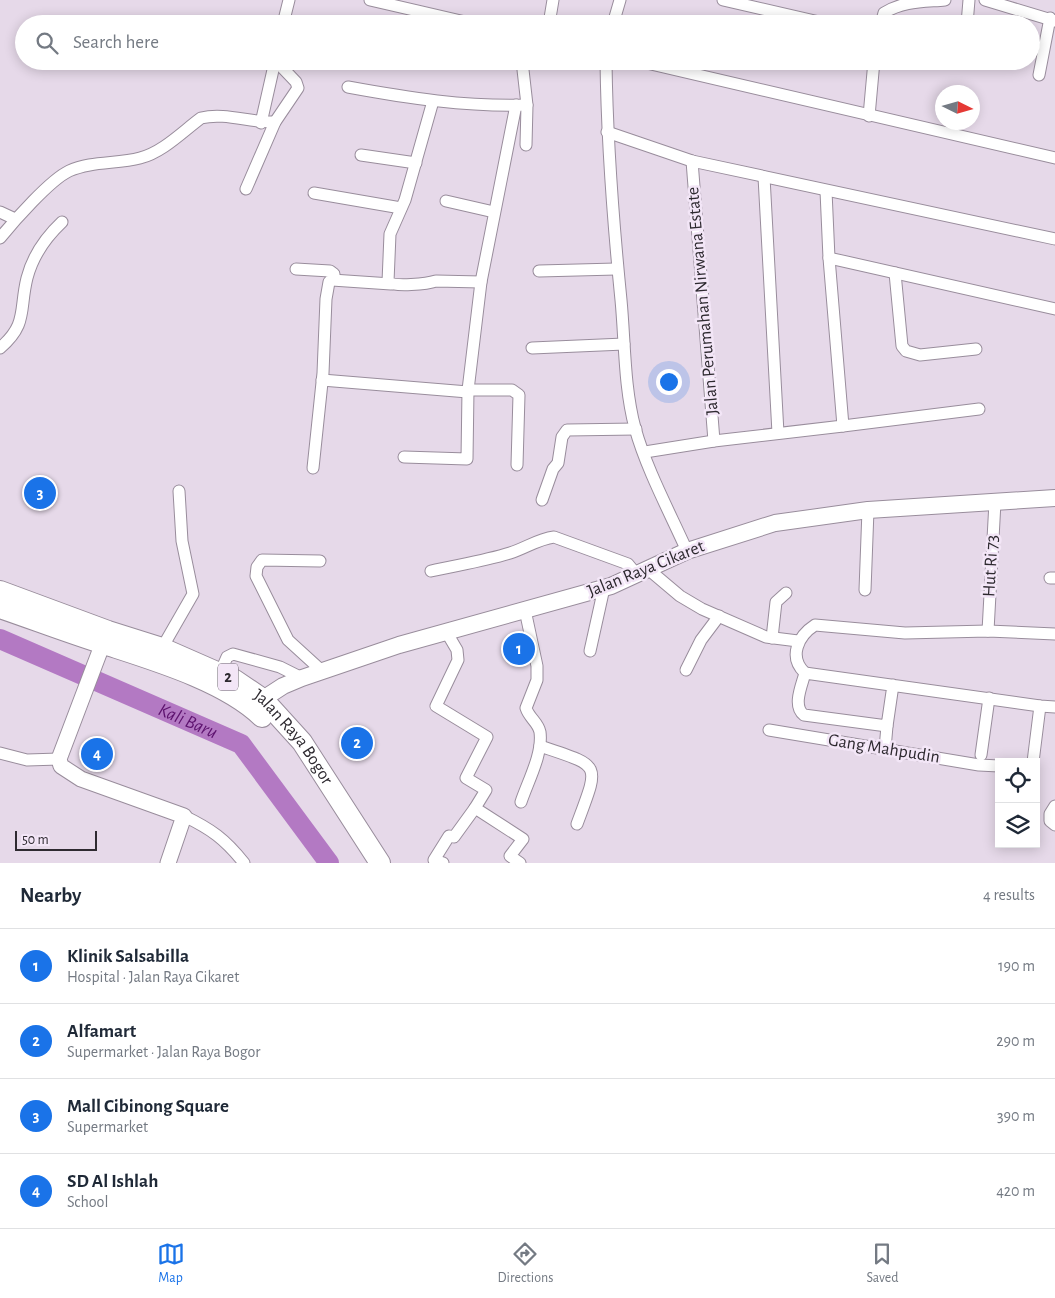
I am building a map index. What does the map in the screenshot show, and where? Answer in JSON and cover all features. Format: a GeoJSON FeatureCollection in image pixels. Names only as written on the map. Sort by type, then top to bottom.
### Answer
{"type":"FeatureCollection","features":[{"type":"Feature","properties":{"kind":"highway","name":"Jalan Raya Bogor"},"geometry":{"type":"LineString","coordinates":[[0,592],[220,689],[259,704],[293,751],[366,863]]}},
{"type":"Feature","properties":{"kind":"highway","name":"Jalan Raya Bogor"},"geometry":{"type":"LineString","coordinates":[[0,608],[105,637],[162,648],[220,673],[302,742],[380,863]]}},
{"type":"Feature","properties":{"kind":"main road","name":"Jalan Raya Cikaret"},"geometry":{"type":"LineString","coordinates":[[259,704],[283,686],[302,678],[399,645],[604,588],[687,550],[775,523],[868,510],[1055,498]]}},
{"type":"Feature","properties":{"kind":"street"},"geometry":{"type":"LineString","coordinates":[[285,15],[288,0]]}},
{"type":"Feature","properties":{"kind":"street"},"geometry":{"type":"LineString","coordinates":[[370,0],[407,4],[444,15]]}},
{"type":"Feature","properties":{"kind":"street"},"geometry":{"type":"LineString","coordinates":[[550,15],[553,0]]}},
{"type":"Feature","properties":{"kind":"street"},"geometry":{"type":"LineString","coordinates":[[616,15],[620,0]]}},
{"type":"Feature","properties":{"kind":"street"},"geometry":{"type":"LineString","coordinates":[[723,0],[789,15]]}},
{"type":"Feature","properties":{"kind":"street"},"geometry":{"type":"LineString","coordinates":[[883,15],[894,6],[903,3],[945,0]]}},
{"type":"Feature","properties":{"kind":"street"},"geometry":{"type":"LineString","coordinates":[[968,15],[969,0]]}},
{"type":"Feature","properties":{"kind":"street"},"geometry":{"type":"LineString","coordinates":[[985,0],[1038,15]]}},
{"type":"Feature","properties":{"kind":"street"},"geometry":{"type":"LineString","coordinates":[[1039,75],[1052,19]]}},
{"type":"Feature","properties":{"kind":"street"},"geometry":{"type":"LineString","coordinates":[[261,123],[274,70]]}},
{"type":"Feature","properties":{"kind":"street"},"geometry":{"type":"LineString","coordinates":[[246,190],[275,122],[298,88],[296,82],[285,70]]}},
{"type":"Feature","properties":{"kind":"street"},"geometry":{"type":"LineString","coordinates":[[522,70],[522,105],[526,146]]}},
{"type":"Feature","properties":{"kind":"street"},"geometry":{"type":"LineString","coordinates":[[606,70],[607,132],[616,269],[636,430],[658,489],[687,550]]}},
{"type":"Feature","properties":{"kind":"street"},"geometry":{"type":"LineString","coordinates":[[676,70],[1055,158]]}},
{"type":"Feature","properties":{"kind":"street"},"geometry":{"type":"LineString","coordinates":[[869,116],[873,70]]}},
{"type":"Feature","properties":{"kind":"street"},"geometry":{"type":"LineString","coordinates":[[348,87],[433,101],[490,107],[522,105]]}},
{"type":"Feature","properties":{"kind":"street"},"geometry":{"type":"LineString","coordinates":[[391,284],[388,279],[390,234],[416,163],[433,101]]}},
{"type":"Feature","properties":{"kind":"street"},"geometry":{"type":"LineString","coordinates":[[404,457],[466,460],[468,391],[481,282],[494,212],[508,152],[522,105]]}},
{"type":"Feature","properties":{"kind":"street"},"geometry":{"type":"LineString","coordinates":[[0,238],[15,219],[67,172],[82,166],[141,158],[155,152],[201,118],[210,116],[261,123],[275,122]]}},
{"type":"Feature","properties":{"kind":"street","name":"Jalan Perumahan Nirwana Estate"},"geometry":{"type":"LineString","coordinates":[[607,132],[692,162],[1055,239]]}},
{"type":"Feature","properties":{"kind":"street"},"geometry":{"type":"LineString","coordinates":[[361,155],[416,163]]}},
{"type":"Feature","properties":{"kind":"street","name":"Jalan Perumahan Nirwana Estate"},"geometry":{"type":"LineString","coordinates":[[692,162],[714,441]]}},
{"type":"Feature","properties":{"kind":"street"},"geometry":{"type":"LineString","coordinates":[[764,177],[778,433]]}},
{"type":"Feature","properties":{"kind":"street"},"geometry":{"type":"LineString","coordinates":[[826,191],[829,258],[843,426]]}},
{"type":"Feature","properties":{"kind":"street"},"geometry":{"type":"LineString","coordinates":[[314,193],[401,208]]}},
{"type":"Feature","properties":{"kind":"street"},"geometry":{"type":"LineString","coordinates":[[446,201],[494,212]]}},
{"type":"Feature","properties":{"kind":"street"},"geometry":{"type":"LineString","coordinates":[[0,212],[15,219]]}},
{"type":"Feature","properties":{"kind":"street"},"geometry":{"type":"LineString","coordinates":[[0,348],[15,334],[22,319],[27,277],[40,245],[62,222]]}},
{"type":"Feature","properties":{"kind":"street"},"geometry":{"type":"LineString","coordinates":[[829,258],[1055,309]]}},
{"type":"Feature","properties":{"kind":"street"},"geometry":{"type":"LineString","coordinates":[[296,269],[334,274],[329,282],[326,299],[322,380],[313,468]]}},
{"type":"Feature","properties":{"kind":"street"},"geometry":{"type":"LineString","coordinates":[[539,271],[616,269]]}},
{"type":"Feature","properties":{"kind":"street"},"geometry":{"type":"LineString","coordinates":[[895,273],[902,346],[906,351],[920,355],[976,349]]}},
{"type":"Feature","properties":{"kind":"street"},"geometry":{"type":"LineString","coordinates":[[332,280],[391,284],[430,283],[436,281],[481,282]]}},
{"type":"Feature","properties":{"kind":"street"},"geometry":{"type":"LineString","coordinates":[[532,348],[624,344]]}},
{"type":"Feature","properties":{"kind":"street"},"geometry":{"type":"LineString","coordinates":[[322,380],[468,391],[512,390],[520,395],[517,465]]}},
{"type":"Feature","properties":{"kind":"street","name":"Jalan Perumahan Nirwana Estate"},"geometry":{"type":"LineString","coordinates":[[645,452],[714,441],[978,409]]}},
{"type":"Feature","properties":{"kind":"street"},"geometry":{"type":"LineString","coordinates":[[542,500],[553,469],[558,463],[562,437],[567,430],[636,430]]}},
{"type":"Feature","properties":{"kind":"street"},"geometry":{"type":"LineString","coordinates":[[162,648],[194,594],[182,541],[179,492]]}},
{"type":"Feature","properties":{"kind":"street","name":"Hut Ri 73"},"geometry":{"type":"LineString","coordinates":[[988,631],[995,502]]}},
{"type":"Feature","properties":{"kind":"street"},"geometry":{"type":"LineString","coordinates":[[866,590],[868,510]]}},
{"type":"Feature","properties":{"kind":"street"},"geometry":{"type":"LineString","coordinates":[[431,571],[491,558],[512,552],[542,539],[554,538],[628,564],[680,596],[766,637],[798,641]]}},
{"type":"Feature","properties":{"kind":"street"},"geometry":{"type":"LineString","coordinates":[[320,560],[262,560],[257,567],[256,576],[288,640],[322,671]]}},
{"type":"Feature","properties":{"kind":"street"},"geometry":{"type":"LineString","coordinates":[[590,651],[604,588]]}},
{"type":"Feature","properties":{"kind":"street"},"geometry":{"type":"LineString","coordinates":[[772,638],[776,602],[786,593]]}},
{"type":"Feature","properties":{"kind":"street"},"geometry":{"type":"LineString","coordinates":[[521,802],[540,746],[538,724],[526,708],[537,680],[537,666],[525,610]]}},
{"type":"Feature","properties":{"kind":"street"},"geometry":{"type":"LineString","coordinates":[[686,670],[701,640],[719,616]]}},
{"type":"Feature","properties":{"kind":"street"},"geometry":{"type":"LineString","coordinates":[[1055,634],[988,631],[905,633],[820,625],[807,630],[798,641],[797,663],[805,673],[1055,707]]}},
{"type":"Feature","properties":{"kind":"street"},"geometry":{"type":"LineString","coordinates":[[443,863],[434,860],[449,836],[454,837],[476,808],[486,790],[466,778],[487,737],[436,706],[458,660],[457,650],[447,633]]}},
{"type":"Feature","properties":{"kind":"street"},"geometry":{"type":"LineString","coordinates":[[105,637],[59,759],[61,766],[82,780],[184,816],[210,829],[226,840],[244,863]]}},
{"type":"Feature","properties":{"kind":"street"},"geometry":{"type":"LineString","coordinates":[[220,673],[227,657],[233,654],[280,667],[302,678]]}},
{"type":"Feature","properties":{"kind":"street"},"geometry":{"type":"LineString","coordinates":[[805,673],[798,701],[800,712],[887,726]]}},
{"type":"Feature","properties":{"kind":"street"},"geometry":{"type":"LineString","coordinates":[[885,749],[893,685]]}},
{"type":"Feature","properties":{"kind":"street"},"geometry":{"type":"LineString","coordinates":[[981,755],[989,698]]}},
{"type":"Feature","properties":{"kind":"street"},"geometry":{"type":"LineString","coordinates":[[1034,758],[1040,706]]}},
{"type":"Feature","properties":{"kind":"street","name":"Gang Mahpudin"},"geometry":{"type":"LineString","coordinates":[[769,730],[979,765],[995,766]]}},
{"type":"Feature","properties":{"kind":"street"},"geometry":{"type":"LineString","coordinates":[[540,746],[584,761],[590,766],[592,780],[577,824]]}},
{"type":"Feature","properties":{"kind":"street"},"geometry":{"type":"LineString","coordinates":[[0,752],[28,760],[59,759]]}},
{"type":"Feature","properties":{"kind":"street"},"geometry":{"type":"LineString","coordinates":[[1055,806],[1050,814],[1050,821],[1055,826]]}},
{"type":"Feature","properties":{"kind":"street"},"geometry":{"type":"LineString","coordinates":[[476,808],[523,839],[507,860],[520,863]]}},
{"type":"Feature","properties":{"kind":"street"},"geometry":{"type":"LineString","coordinates":[[168,863],[184,816]]}},
{"type":"Feature","properties":{"kind":"waterway","name":"Kali Baru"},"geometry":{"type":"LineString","coordinates":[[0,639],[241,744],[329,863]]}},
{"type":"Feature","properties":{"kind":"place","name":"Mall Cibinong Square"},"geometry":{"type":"Point","coordinates":[40,493]}},
{"type":"Feature","properties":{"kind":"place","name":"Klinik Salsabilla"},"geometry":{"type":"Point","coordinates":[519,649]}},
{"type":"Feature","properties":{"kind":"place","name":"Alfamart"},"geometry":{"type":"Point","coordinates":[357,743]}},
{"type":"Feature","properties":{"kind":"place","name":"SD Al Ishlah"},"geometry":{"type":"Point","coordinates":[97,754]}}]}
